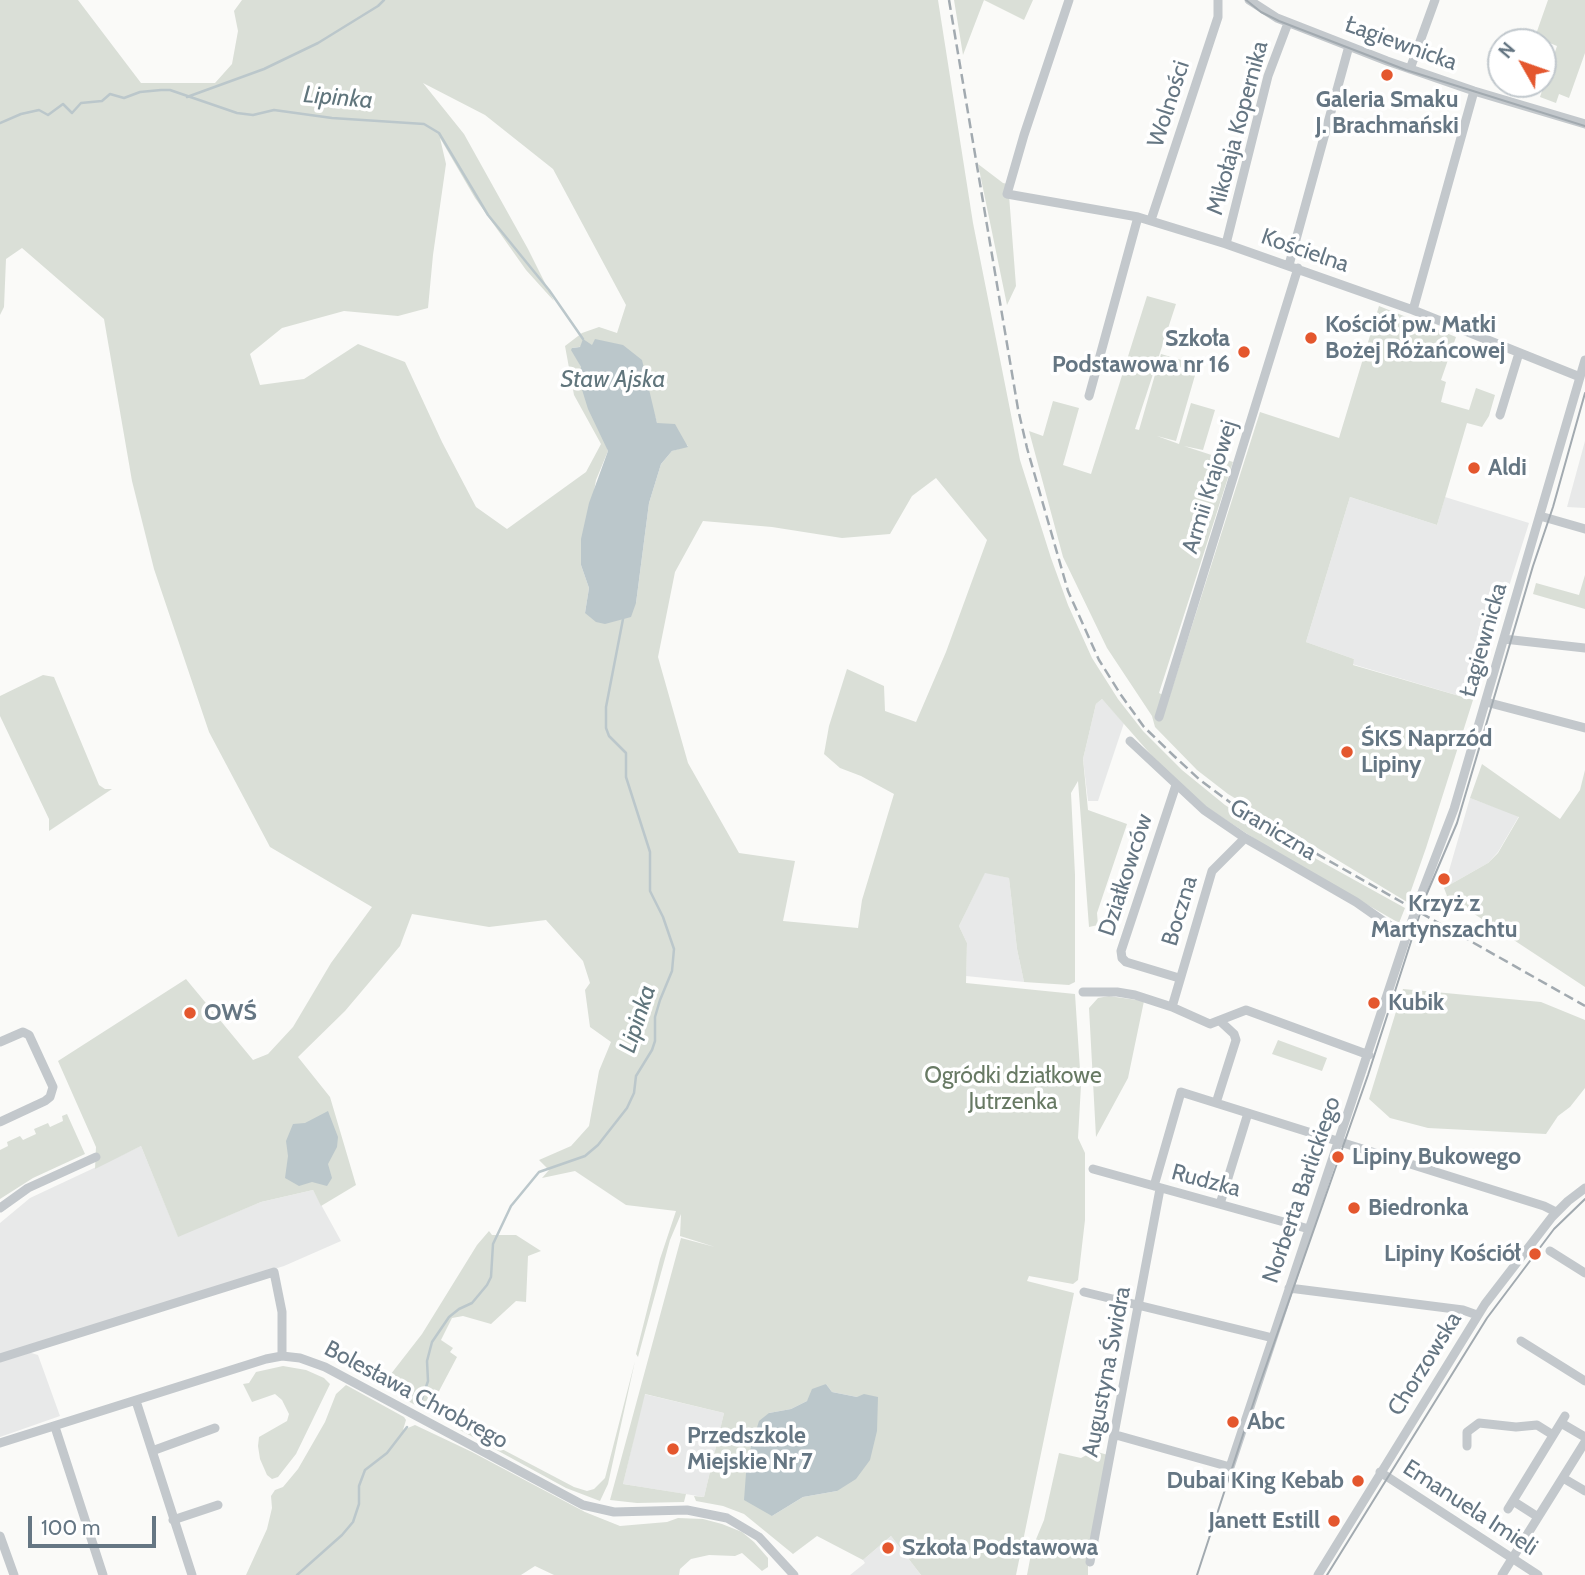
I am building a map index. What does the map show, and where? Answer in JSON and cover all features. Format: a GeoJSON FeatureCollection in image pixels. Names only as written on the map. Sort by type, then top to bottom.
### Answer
{"type":"FeatureCollection","features":[{"type":"Feature","properties":{"kind":"street","name":"Kościelna"},"geometry":{"type":"LineString","coordinates":[[1069,0],[1007,194],[1151,220],[1413,310],[1580,377]]}},
{"type":"Feature","properties":{"kind":"street","name":"Wolności"},"geometry":{"type":"LineString","coordinates":[[1151,220],[1218,17],[1218,0]]}},
{"type":"Feature","properties":{"kind":"street","name":"Łagiewnicka"},"geometry":{"type":"LineString","coordinates":[[1249,0],[1270,15],[1288,23],[1410,69],[1585,124]]}},
{"type":"Feature","properties":{"kind":"street"},"geometry":{"type":"LineString","coordinates":[[1410,69],[1435,0]]}},
{"type":"Feature","properties":{"kind":"street","name":"Mikołaja Kopernika"},"geometry":{"type":"LineString","coordinates":[[1226,244],[1265,89],[1288,23]]}},
{"type":"Feature","properties":{"kind":"street","name":"Armii Krajowej"},"geometry":{"type":"LineString","coordinates":[[1159,717],[1293,267],[1349,46]]}},
{"type":"Feature","properties":{"kind":"street"},"geometry":{"type":"LineString","coordinates":[[1413,310],[1474,91]]}},
{"type":"Feature","properties":{"kind":"street"},"geometry":{"type":"LineString","coordinates":[[1089,396],[1138,217]]}},
{"type":"Feature","properties":{"kind":"street"},"geometry":{"type":"LineString","coordinates":[[1500,415],[1520,353]]}},
{"type":"Feature","properties":{"kind":"street","name":"Łagiewnicka"},"geometry":{"type":"LineString","coordinates":[[1410,926],[1454,809],[1585,360]]}},
{"type":"Feature","properties":{"kind":"street"},"geometry":{"type":"LineString","coordinates":[[1540,516],[1585,530]]}},
{"type":"Feature","properties":{"kind":"street"},"geometry":{"type":"LineString","coordinates":[[1504,639],[1585,648]]}},
{"type":"Feature","properties":{"kind":"street"},"geometry":{"type":"LineString","coordinates":[[1486,702],[1585,728]]}},
{"type":"Feature","properties":{"kind":"street","name":"Graniczna"},"geometry":{"type":"LineString","coordinates":[[1130,741],[1205,810],[1245,838],[1356,902],[1406,937]]}},
{"type":"Feature","properties":{"kind":"street","name":"Działkowców"},"geometry":{"type":"LineString","coordinates":[[1177,785],[1121,951],[1126,962],[1179,978]]}},
{"type":"Feature","properties":{"kind":"street","name":"Boczna"},"geometry":{"type":"LineString","coordinates":[[1172,1007],[1212,871],[1245,838]]}},
{"type":"Feature","properties":{"kind":"street","name":"Norberta Barlickiego"},"geometry":{"type":"LineString","coordinates":[[1116,1435],[1230,1467],[1410,926]]}},
{"type":"Feature","properties":{"kind":"street"},"geometry":{"type":"LineString","coordinates":[[1083,992],[1135,995],[1172,1007],[1210,1024],[1246,1010],[1369,1055]]}},
{"type":"Feature","properties":{"kind":"street"},"geometry":{"type":"LineString","coordinates":[[1220,1021],[1234,1034],[1236,1040],[1216,1103],[1556,1212]]}},
{"type":"Feature","properties":{"kind":"street"},"geometry":{"type":"LineString","coordinates":[[0,1042],[23,1032],[29,1035],[53,1087],[50,1097],[45,1101],[0,1122]]}},
{"type":"Feature","properties":{"kind":"street","name":"Augustyna Świdra"},"geometry":{"type":"LineString","coordinates":[[1090,1562],[1140,1304],[1157,1187],[1181,1093],[1216,1103]]}},
{"type":"Feature","properties":{"kind":"street"},"geometry":{"type":"LineString","coordinates":[[1220,1204],[1248,1113]]}},
{"type":"Feature","properties":{"kind":"street"},"geometry":{"type":"LineString","coordinates":[[0,1208],[28,1188],[96,1157]]}},
{"type":"Feature","properties":{"kind":"street","name":"Rudzka"},"geometry":{"type":"LineString","coordinates":[[1093,1169],[1309,1229]]}},
{"type":"Feature","properties":{"kind":"street","name":"Chorzowska"},"geometry":{"type":"LineString","coordinates":[[1318,1575],[1477,1315],[1556,1212],[1585,1188]]}},
{"type":"Feature","properties":{"kind":"street"},"geometry":{"type":"LineString","coordinates":[[1550,1251],[1585,1273]]}},
{"type":"Feature","properties":{"kind":"street"},"geometry":{"type":"LineString","coordinates":[[0,1358],[274,1272],[282,1312],[282,1356]]}},
{"type":"Feature","properties":{"kind":"street"},"geometry":{"type":"LineString","coordinates":[[1289,1288],[1463,1310],[1477,1315]]}},
{"type":"Feature","properties":{"kind":"street"},"geometry":{"type":"LineString","coordinates":[[1084,1292],[1273,1338]]}},
{"type":"Feature","properties":{"kind":"street"},"geometry":{"type":"LineString","coordinates":[[1521,1341],[1585,1381]]}},
{"type":"Feature","properties":{"kind":"street","name":"Bolesława Chrobrego"},"geometry":{"type":"LineString","coordinates":[[0,1443],[231,1369],[282,1356],[300,1357],[325,1367],[583,1505],[614,1512],[687,1510],[727,1518],[759,1537],[793,1575]]}},
{"type":"Feature","properties":{"kind":"street"},"geometry":{"type":"LineString","coordinates":[[136,1401],[192,1575]]}},
{"type":"Feature","properties":{"kind":"street"},"geometry":{"type":"LineString","coordinates":[[1502,1575],[1563,1478],[1585,1440],[1563,1419],[1510,1505],[1538,1517]]}},
{"type":"Feature","properties":{"kind":"street"},"geometry":{"type":"LineString","coordinates":[[1467,1446],[1467,1432],[1479,1423],[1516,1427],[1537,1425],[1553,1435]]}},
{"type":"Feature","properties":{"kind":"street"},"geometry":{"type":"LineString","coordinates":[[55,1427],[103,1575]]}},
{"type":"Feature","properties":{"kind":"street"},"geometry":{"type":"LineString","coordinates":[[152,1451],[215,1429]]}},
{"type":"Feature","properties":{"kind":"street","name":"Emanuela Imieli"},"geometry":{"type":"LineString","coordinates":[[1380,1472],[1538,1575]]}},
{"type":"Feature","properties":{"kind":"street"},"geometry":{"type":"LineString","coordinates":[[1563,1478],[1585,1491]]}},
{"type":"Feature","properties":{"kind":"street"},"geometry":{"type":"LineString","coordinates":[[173,1520],[218,1504]]}},
{"type":"Feature","properties":{"kind":"street"},"geometry":{"type":"LineString","coordinates":[[0,1536],[14,1575]]}},
{"type":"Feature","properties":{"kind":"shaded area"},"geometry":{"type":"Polygon","coordinates":[[[1585,441],[1585,508],[1567,507],[1585,441]]]}},
{"type":"Feature","properties":{"kind":"shaded area"},"geometry":{"type":"Polygon","coordinates":[[[1350,497],[1437,525],[1445,497],[1529,523],[1473,700],[1352,664],[1354,659],[1306,642],[1350,497]]]}},
{"type":"Feature","properties":{"kind":"shaded area"},"geometry":{"type":"Polygon","coordinates":[[[1102,699],[1124,723],[1098,801],[1088,801],[1083,759],[1096,704],[1102,699]]]}},
{"type":"Feature","properties":{"kind":"shaded area"},"geometry":{"type":"Polygon","coordinates":[[[1470,798],[1519,816],[1498,852],[1488,863],[1444,888],[1470,798]]]}},
{"type":"Feature","properties":{"kind":"shaded area"},"geometry":{"type":"Polygon","coordinates":[[[985,872],[1009,878],[1017,949],[1024,982],[966,976],[967,943],[959,926],[985,872]]]}},
{"type":"Feature","properties":{"kind":"shaded area"},"geometry":{"type":"Polygon","coordinates":[[[141,1146],[178,1236],[261,1202],[313,1190],[341,1241],[284,1266],[18,1349],[38,1355],[60,1416],[0,1437],[0,1223],[30,1198],[141,1146]]]}},
{"type":"Feature","properties":{"kind":"shaded area","name":"Przedszkole Miejskie Nr 7"},"geometry":{"type":"Polygon","coordinates":[[[644,1394],[724,1413],[704,1497],[623,1484],[644,1394]]]}},
{"type":"Feature","properties":{"kind":"shaded area","name":"Szkoła Podstawowa"},"geometry":{"type":"Polygon","coordinates":[[[891,1536],[921,1575],[850,1575],[865,1563],[863,1560],[891,1536]]]}},
{"type":"Feature","properties":{"kind":"green space","name":"Ogródki działkowe Jutrzenka"},"geometry":{"type":"Polygon","coordinates":[[[0,0],[78,0],[141,83],[215,83],[232,64],[238,31],[234,11],[242,0],[938,0],[973,223],[1020,460],[1068,605],[1092,658],[1118,699],[1143,731],[1182,770],[1225,805],[1266,831],[1405,908],[1399,923],[1267,847],[1199,802],[1153,757],[1102,699],[1096,704],[1083,759],[1088,810],[1127,824],[1097,913],[1098,925],[1089,927],[1078,781],[1071,793],[1075,875],[1075,982],[1069,985],[1024,982],[1017,949],[1009,878],[985,873],[959,926],[967,943],[966,983],[1075,994],[1081,1085],[1078,1138],[1085,1153],[1085,1220],[1078,1280],[1073,1284],[1029,1276],[1027,1281],[1074,1293],[1016,1575],[921,1575],[891,1536],[863,1560],[817,1536],[793,1554],[744,1514],[723,1506],[696,1501],[694,1496],[704,1497],[724,1413],[645,1394],[623,1484],[686,1494],[684,1502],[637,1503],[610,1500],[681,1238],[715,1247],[680,1236],[681,1214],[670,1240],[638,1357],[636,1354],[660,1259],[676,1211],[626,1205],[575,1171],[542,1178],[549,1170],[539,1160],[571,1146],[589,1126],[599,1071],[611,1042],[590,1027],[585,990],[590,983],[583,961],[546,920],[489,927],[412,914],[400,946],[345,1011],[298,1057],[330,1097],[356,1185],[321,1206],[313,1190],[261,1202],[178,1237],[141,1146],[95,1169],[96,1147],[58,1061],[186,979],[253,1060],[268,1054],[293,1027],[331,963],[372,907],[270,847],[209,732],[154,569],[132,481],[104,319],[22,248],[6,259],[4,307],[0,315],[0,0]],[[423,83],[464,134],[554,301],[526,270],[475,198],[440,138],[446,164],[428,308],[398,316],[344,311],[282,328],[250,354],[260,385],[304,379],[358,344],[405,362],[476,507],[507,529],[586,472],[601,444],[574,395],[565,346],[582,333],[599,327],[617,333],[626,305],[553,169],[485,115],[423,83]],[[592,345],[572,348],[581,367],[608,451],[596,480],[581,565],[589,588],[585,613],[636,603],[649,503],[661,464],[672,451],[688,446],[657,423],[654,413],[592,345]],[[936,478],[912,496],[890,534],[842,538],[772,527],[703,521],[675,572],[658,657],[688,763],[739,853],[795,861],[783,921],[858,928],[862,900],[894,794],[840,768],[824,754],[829,726],[847,669],[884,686],[885,711],[916,722],[946,652],[987,540],[936,478]],[[826,1384],[807,1401],[791,1409],[769,1413],[772,1516],[803,1497],[837,1491],[857,1397],[832,1392],[826,1384]]]}},
{"type":"Feature","properties":{"kind":"green space"},"geometry":{"type":"Polygon","coordinates":[[[954,0],[984,0],[963,55],[954,0]]]}},
{"type":"Feature","properties":{"kind":"green space"},"geometry":{"type":"Polygon","coordinates":[[[984,0],[1033,0],[1024,20],[984,0]]]}},
{"type":"Feature","properties":{"kind":"green space"},"geometry":{"type":"Polygon","coordinates":[[[1548,0],[1585,0],[1585,53],[1569,98],[1559,94],[1556,103],[1543,98],[1557,98],[1557,28],[1538,28],[1548,0]]]}},
{"type":"Feature","properties":{"kind":"green space"},"geometry":{"type":"Polygon","coordinates":[[[978,164],[1003,183],[1012,185],[1009,195],[1016,286],[1007,305],[978,164]]]}},
{"type":"Feature","properties":{"kind":"green space"},"geometry":{"type":"Polygon","coordinates":[[[1147,296],[1176,304],[1135,429],[1139,430],[1161,354],[1198,365],[1176,441],[1157,436],[1179,444],[1191,403],[1215,410],[1203,450],[1184,446],[1233,462],[1159,693],[1169,698],[1260,412],[1339,438],[1379,306],[1456,337],[1441,380],[1446,382],[1441,402],[1469,410],[1476,388],[1495,395],[1489,416],[1482,427],[1467,423],[1437,525],[1350,497],[1306,642],[1354,659],[1353,665],[1473,700],[1407,902],[1228,794],[1197,770],[1155,727],[1152,716],[1107,648],[1063,557],[1029,431],[1043,436],[1053,401],[1079,408],[1063,465],[1091,474],[1147,296]]]}},
{"type":"Feature","properties":{"kind":"green space"},"geometry":{"type":"Polygon","coordinates":[[[1585,575],[1585,609],[1533,594],[1536,583],[1579,595],[1585,575]]]}},
{"type":"Feature","properties":{"kind":"green space"},"geometry":{"type":"Polygon","coordinates":[[[43,675],[54,677],[99,785],[112,789],[49,831],[49,819],[0,716],[0,696],[43,675]]]}},
{"type":"Feature","properties":{"kind":"green space"},"geometry":{"type":"Polygon","coordinates":[[[1482,764],[1560,819],[1580,790],[1585,770],[1585,987],[1447,896],[1444,888],[1488,863],[1498,853],[1519,817],[1470,798],[1482,764]]]}},
{"type":"Feature","properties":{"kind":"green space"},"geometry":{"type":"Polygon","coordinates":[[[1403,989],[1541,1002],[1585,1020],[1585,1088],[1570,1107],[1558,1116],[1546,1134],[1428,1128],[1390,1118],[1369,1099],[1403,989]]]}},
{"type":"Feature","properties":{"kind":"green space"},"geometry":{"type":"Polygon","coordinates":[[[1109,996],[1144,1001],[1128,1078],[1096,1137],[1089,1008],[1098,998],[1109,996]]]}},
{"type":"Feature","properties":{"kind":"green space"},"geometry":{"type":"Polygon","coordinates":[[[1278,1040],[1327,1058],[1322,1071],[1272,1054],[1278,1040]]]}},
{"type":"Feature","properties":{"kind":"green space"},"geometry":{"type":"Polygon","coordinates":[[[67,1114],[85,1154],[33,1178],[0,1199],[0,1150],[8,1146],[7,1142],[20,1136],[23,1140],[36,1134],[34,1129],[48,1123],[50,1127],[63,1121],[62,1116],[67,1114]]]}},
{"type":"Feature","properties":{"kind":"green space"},"geometry":{"type":"Polygon","coordinates":[[[489,1231],[492,1235],[516,1235],[541,1251],[528,1256],[526,1302],[516,1301],[491,1324],[463,1316],[452,1318],[441,1340],[453,1348],[450,1352],[457,1357],[428,1412],[420,1407],[423,1400],[419,1399],[415,1405],[387,1389],[387,1379],[422,1334],[477,1245],[489,1231]]]}},
{"type":"Feature","properties":{"kind":"green space"},"geometry":{"type":"Polygon","coordinates":[[[635,1361],[608,1484],[600,1501],[566,1488],[460,1430],[462,1428],[574,1487],[587,1491],[594,1489],[605,1478],[635,1361]]]}},
{"type":"Feature","properties":{"kind":"green space"},"geometry":{"type":"Polygon","coordinates":[[[283,1366],[306,1370],[324,1378],[330,1384],[296,1454],[278,1477],[272,1479],[267,1475],[260,1459],[259,1437],[287,1421],[289,1414],[282,1400],[275,1394],[252,1402],[243,1384],[249,1383],[256,1372],[283,1366]]]}},
{"type":"Feature","properties":{"kind":"green space"},"geometry":{"type":"Polygon","coordinates":[[[346,1385],[404,1417],[406,1420],[403,1430],[415,1425],[585,1512],[620,1526],[667,1522],[678,1518],[703,1519],[722,1524],[742,1532],[754,1542],[768,1558],[768,1567],[762,1571],[742,1553],[735,1556],[709,1555],[691,1559],[680,1569],[679,1575],[554,1575],[535,1566],[521,1575],[246,1575],[267,1529],[272,1508],[271,1496],[275,1490],[283,1487],[298,1469],[325,1422],[336,1394],[346,1385]]]}},
{"type":"Feature","properties":{"kind":"green space"},"geometry":{"type":"Polygon","coordinates":[[[1094,1451],[1108,1455],[1088,1562],[1088,1575],[1027,1575],[1032,1549],[1044,1520],[1059,1453],[1081,1458],[1094,1451]]]}},
{"type":"Feature","properties":{"kind":"water","name":"Staw Ajska"},"geometry":{"type":"Polygon","coordinates":[[[583,339],[592,345],[595,339],[623,345],[642,360],[657,423],[675,424],[688,447],[672,451],[661,464],[649,503],[636,603],[631,617],[605,624],[596,622],[585,613],[589,588],[581,565],[581,539],[589,503],[608,451],[588,409],[579,380],[581,367],[571,350],[580,347],[583,339]]]}},
{"type":"Feature","properties":{"kind":"water"},"geometry":{"type":"Polygon","coordinates":[[[328,1111],[338,1137],[337,1147],[328,1164],[332,1178],[327,1186],[312,1182],[299,1186],[285,1178],[288,1156],[286,1141],[293,1124],[305,1123],[328,1111]]]}},
{"type":"Feature","properties":{"kind":"water"},"geometry":{"type":"Polygon","coordinates":[[[826,1384],[832,1392],[857,1397],[864,1394],[878,1397],[877,1431],[870,1460],[856,1479],[837,1491],[803,1497],[772,1516],[744,1500],[747,1460],[759,1421],[769,1413],[791,1409],[807,1401],[812,1389],[826,1384]]]}},
{"type":"Feature","properties":{"kind":"waterway"},"geometry":{"type":"LineString","coordinates":[[187,97],[264,69],[318,43],[384,0]]}},
{"type":"Feature","properties":{"kind":"waterway","name":"Lipinka"},"geometry":{"type":"LineString","coordinates":[[0,123],[39,110],[48,115],[63,104],[72,113],[81,103],[102,101],[110,94],[124,98],[140,92],[170,90],[237,113],[253,115],[274,110],[332,118],[424,124],[439,133],[488,215],[549,290],[583,339]]}},
{"type":"Feature","properties":{"kind":"waterway","name":"Lipinka"},"geometry":{"type":"LineString","coordinates":[[422,1399],[428,1381],[427,1361],[432,1342],[449,1317],[472,1303],[487,1285],[491,1277],[493,1244],[511,1206],[539,1172],[585,1156],[598,1145],[627,1108],[634,1093],[636,1076],[655,1041],[655,1017],[672,971],[674,949],[650,891],[650,852],[626,777],[626,753],[609,736],[606,728],[606,707],[623,619]]}},
{"type":"Feature","properties":{"kind":"waterway","name":"Lipinka"},"geometry":{"type":"LineString","coordinates":[[297,1575],[353,1522],[359,1504],[359,1486],[365,1470],[387,1453],[407,1427]]}},
{"type":"Feature","properties":{"kind":"tram line"},"geometry":{"type":"LineString","coordinates":[[1246,0],[1279,21],[1406,70],[1585,126]]}},
{"type":"Feature","properties":{"kind":"tram line"},"geometry":{"type":"LineString","coordinates":[[1197,1575],[1258,1389],[1368,1075],[1425,898],[1457,823],[1585,393]]}},
{"type":"Feature","properties":{"kind":"tram line"},"geometry":{"type":"LineString","coordinates":[[1327,1575],[1487,1318],[1554,1229],[1585,1199]]}},
{"type":"Feature","properties":{"kind":"railway"},"geometry":{"type":"LineString","coordinates":[[949,0],[1018,409],[1027,448],[1068,591],[1099,660],[1121,695],[1144,727],[1200,780],[1231,803],[1585,1006]]}},
{"type":"Feature","properties":{"kind":"place","name":"Galeria Smaku J. Brachmański"},"geometry":{"type":"Point","coordinates":[1387,75]}},
{"type":"Feature","properties":{"kind":"place","name":"Kościół pw. Matki Bożej Różańcowej"},"geometry":{"type":"Point","coordinates":[1311,338]}},
{"type":"Feature","properties":{"kind":"place","name":"Szkoła Podstawowa nr 16"},"geometry":{"type":"Point","coordinates":[1244,352]}},
{"type":"Feature","properties":{"kind":"place","name":"Aldi"},"geometry":{"type":"Point","coordinates":[1474,468]}},
{"type":"Feature","properties":{"kind":"place","name":"ŚKS Naprzód Lipiny"},"geometry":{"type":"Point","coordinates":[1347,752]}},
{"type":"Feature","properties":{"kind":"place","name":"Krzyż z Martynszachtu"},"geometry":{"type":"Point","coordinates":[1444,879]}},
{"type":"Feature","properties":{"kind":"place","name":"Kubik"},"geometry":{"type":"Point","coordinates":[1374,1003]}},
{"type":"Feature","properties":{"kind":"place","name":"OWŚ"},"geometry":{"type":"Point","coordinates":[190,1013]}},
{"type":"Feature","properties":{"kind":"place","name":"Lipiny Bukowego"},"geometry":{"type":"Point","coordinates":[1338,1157]}},
{"type":"Feature","properties":{"kind":"place","name":"Biedronka"},"geometry":{"type":"Point","coordinates":[1354,1208]}},
{"type":"Feature","properties":{"kind":"place","name":"Lipiny Kościół"},"geometry":{"type":"Point","coordinates":[1535,1254]}},
{"type":"Feature","properties":{"kind":"place","name":"Abc"},"geometry":{"type":"Point","coordinates":[1233,1422]}},
{"type":"Feature","properties":{"kind":"place","name":"Przedszkole Miejskie Nr 7"},"geometry":{"type":"Point","coordinates":[673,1449]}},
{"type":"Feature","properties":{"kind":"place","name":"Dubai King Kebab"},"geometry":{"type":"Point","coordinates":[1358,1481]}},
{"type":"Feature","properties":{"kind":"place","name":"Janett Estill"},"geometry":{"type":"Point","coordinates":[1334,1521]}},
{"type":"Feature","properties":{"kind":"place","name":"Szkoła Podstawowa"},"geometry":{"type":"Point","coordinates":[888,1548]}}]}
